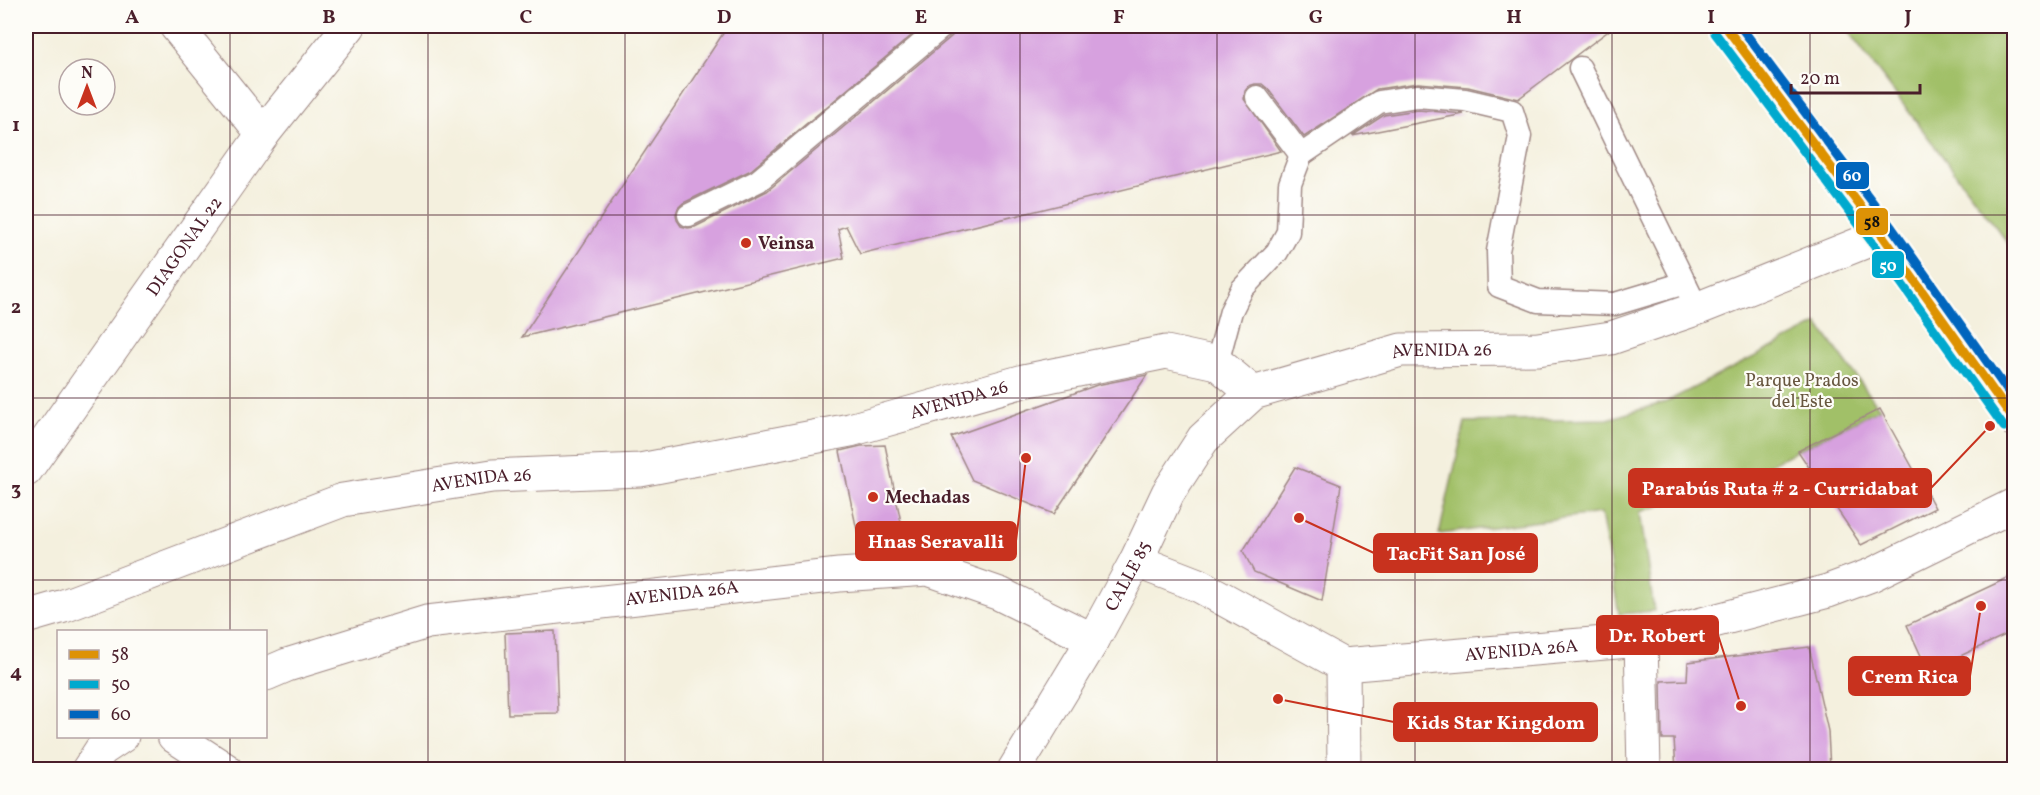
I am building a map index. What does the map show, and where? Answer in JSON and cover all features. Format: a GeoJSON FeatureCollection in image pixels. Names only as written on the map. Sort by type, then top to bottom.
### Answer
{"type":"FeatureCollection","features":[{"type":"Feature","properties":{"kind":"main road"},"geometry":{"type":"LineString","coordinates":[[176,26],[263,134]]}},
{"type":"Feature","properties":{"kind":"main road","name":"DIAGONAL 22"},"geometry":{"type":"LineString","coordinates":[[26,470],[263,134],[349,26]]}},
{"type":"Feature","properties":{"kind":"main road"},"geometry":{"type":"LineString","coordinates":[[1725,26],[1882,235],[2014,420]]}},
{"type":"Feature","properties":{"kind":"main road","name":"AVENIDA 26"},"geometry":{"type":"LineString","coordinates":[[26,617],[64,606],[343,500],[492,476],[652,468],[850,430],[1024,381],[1166,352],[1217,363],[1253,393],[1401,350],[1538,349],[1611,338],[1692,296],[1882,235]]}},
{"type":"Feature","properties":{"kind":"main road","name":"CALLE 85"},"geometry":{"type":"LineString","coordinates":[[1014,770],[1093,640],[1136,561],[1168,493],[1203,439],[1253,393]]}},
{"type":"Feature","properties":{"kind":"main road","name":"AVENIDA 26A"},"geometry":{"type":"LineString","coordinates":[[1343,665],[1641,640],[1828,591],[1871,575],[2014,506]]}},
{"type":"Feature","properties":{"kind":"main road"},"geometry":{"type":"LineString","coordinates":[[1136,561],[1198,585],[1343,665],[1344,770]]}},
{"type":"Feature","properties":{"kind":"main road","name":"AVENIDA 26A"},"geometry":{"type":"LineString","coordinates":[[267,674],[287,665],[427,622],[827,576],[928,569],[999,594],[1093,640]]}},
{"type":"Feature","properties":{"kind":"main road"},"geometry":{"type":"LineString","coordinates":[[1641,640],[1644,770]]}},
{"type":"Feature","properties":{"kind":"main road"},"geometry":{"type":"LineString","coordinates":[[88,770],[101,750],[119,738]]}},
{"type":"Feature","properties":{"kind":"main road"},"geometry":{"type":"LineString","coordinates":[[177,738],[226,770]]}},
{"type":"Feature","properties":{"kind":"lane"},"geometry":{"type":"LineString","coordinates":[[689,215],[759,181],[942,26]]}},
{"type":"Feature","properties":{"kind":"lane"},"geometry":{"type":"LineString","coordinates":[[1217,363],[1231,311],[1242,289],[1277,252],[1288,232],[1290,184],[1301,155],[1379,102],[1418,96],[1465,99],[1512,111],[1520,136],[1498,251],[1499,286],[1538,301],[1615,304],[1692,296],[1580,68]]}},
{"type":"Feature","properties":{"kind":"lane"},"geometry":{"type":"LineString","coordinates":[[1257,97],[1301,155]]}},
{"type":"Feature","properties":{"kind":"green space"},"geometry":{"type":"Polygon","coordinates":[[[1844,26],[2014,26],[2014,251],[1844,26]]]}},
{"type":"Feature","properties":{"kind":"green space","name":"Parque Prados del Este"},"geometry":{"type":"Polygon","coordinates":[[[1818,324],[1880,409],[1734,482],[1640,512],[1654,611],[1619,614],[1601,513],[1439,534],[1465,422],[1608,419],[1666,402],[1818,324]]]}},
{"type":"Feature","properties":{"kind":"building","name":"Veinsa"},"geometry":{"type":"Polygon","coordinates":[[[728,26],[923,26],[751,170],[683,203],[678,208],[677,220],[681,226],[688,228],[695,227],[767,191],[952,36],[956,26],[1615,26],[1518,99],[1468,87],[1418,83],[1377,89],[1304,137],[1268,89],[1262,84],[1255,84],[1249,86],[1245,91],[1244,99],[1281,151],[860,254],[846,226],[838,229],[844,258],[522,337],[728,26]]]}},
{"type":"Feature","properties":{"kind":"building"},"geometry":{"type":"Polygon","coordinates":[[[1418,110],[1464,114],[1352,136],[1384,115],[1418,110]]]}},
{"type":"Feature","properties":{"kind":"building"},"geometry":{"type":"Polygon","coordinates":[[[1147,375],[1054,514],[972,480],[951,437],[1097,385],[1147,375]]]}},
{"type":"Feature","properties":{"kind":"building"},"geometry":{"type":"Polygon","coordinates":[[[1880,409],[1935,508],[1861,545],[1798,451],[1880,409]]]}},
{"type":"Feature","properties":{"kind":"building","name":"Mechadas"},"geometry":{"type":"Polygon","coordinates":[[[885,445],[906,546],[861,549],[840,451],[861,446],[885,445]]]}},
{"type":"Feature","properties":{"kind":"building"},"geometry":{"type":"Polygon","coordinates":[[[1295,467],[1341,485],[1322,601],[1254,572],[1243,551],[1295,467]]]}},
{"type":"Feature","properties":{"kind":"building"},"geometry":{"type":"Polygon","coordinates":[[[2014,575],[2014,631],[1928,671],[1907,625],[2014,575]]]}},
{"type":"Feature","properties":{"kind":"building"},"geometry":{"type":"Polygon","coordinates":[[[555,631],[558,713],[508,714],[505,633],[555,631]]]}},
{"type":"Feature","properties":{"kind":"building"},"geometry":{"type":"Polygon","coordinates":[[[1809,647],[1828,731],[1830,770],[1676,770],[1674,739],[1662,739],[1661,681],[1687,680],[1688,662],[1809,647]]]}},
{"type":"Feature","properties":{"kind":"transit line","name":"58"},"geometry":{"type":"LineString","coordinates":[[1725,26],[1882,235],[2014,420]]}},
{"type":"Feature","properties":{"kind":"transit line","name":"60"},"geometry":{"type":"LineString","coordinates":[[1740,26],[1892,228],[2014,400]]}},
{"type":"Feature","properties":{"kind":"transit line","name":"50"},"geometry":{"type":"LineString","coordinates":[[1715,33],[1872,242],[2004,427]]}},
{"type":"Feature","properties":{"kind":"place","name":"Veinsa"},"geometry":{"type":"Point","coordinates":[746,243]}},
{"type":"Feature","properties":{"kind":"place","name":"Parabús Ruta # 2 - Curridabat"},"geometry":{"type":"Point","coordinates":[1990,426]}},
{"type":"Feature","properties":{"kind":"place","name":"Hnas Seravalli"},"geometry":{"type":"Point","coordinates":[1026,458]}},
{"type":"Feature","properties":{"kind":"place","name":"Mechadas"},"geometry":{"type":"Point","coordinates":[873,497]}},
{"type":"Feature","properties":{"kind":"place","name":"TacFit San José"},"geometry":{"type":"Point","coordinates":[1299,518]}},
{"type":"Feature","properties":{"kind":"place","name":"Crem Rica"},"geometry":{"type":"Point","coordinates":[1981,606]}},
{"type":"Feature","properties":{"kind":"place","name":"Kids Star Kingdom"},"geometry":{"type":"Point","coordinates":[1278,699]}},
{"type":"Feature","properties":{"kind":"place","name":"Dr. Robert"},"geometry":{"type":"Point","coordinates":[1741,706]}}]}
